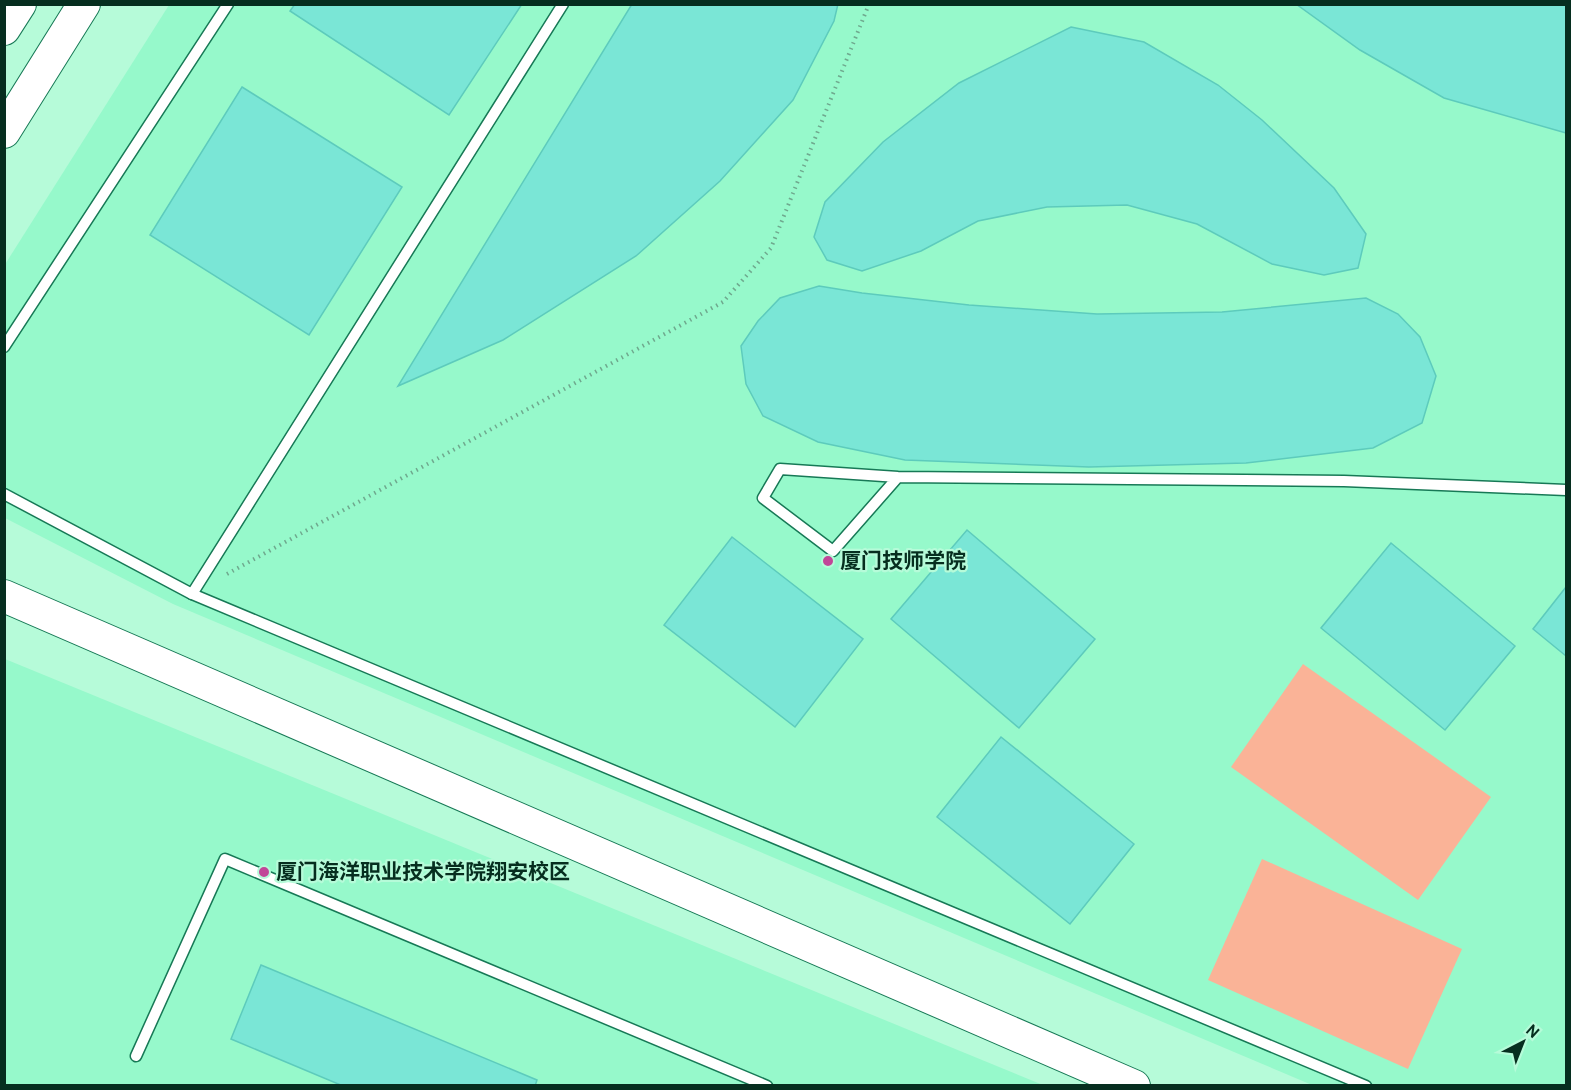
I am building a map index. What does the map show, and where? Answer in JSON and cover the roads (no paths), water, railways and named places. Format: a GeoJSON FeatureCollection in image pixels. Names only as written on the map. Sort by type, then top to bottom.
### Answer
{"type":"FeatureCollection","features":[{"type":"Feature","properties":{"kind":"street"},"geometry":{"type":"LineString","coordinates":[[4,29],[20,4]]}},
{"type":"Feature","properties":{"kind":"street"},"geometry":{"type":"LineString","coordinates":[[4,132],[84,4]]}},
{"type":"Feature","properties":{"kind":"street"},"geometry":{"type":"LineString","coordinates":[[4,596],[1134,1086]]}},
{"type":"Feature","properties":{"kind":"lane"},"geometry":{"type":"LineString","coordinates":[[4,347],[228,4]]}},
{"type":"Feature","properties":{"kind":"lane"},"geometry":{"type":"LineString","coordinates":[[192,594],[563,4]]}},
{"type":"Feature","properties":{"kind":"lane"},"geometry":{"type":"LineString","coordinates":[[898,477],[833,551],[763,498],[780,469],[898,477],[1344,481],[1566,490]]}},
{"type":"Feature","properties":{"kind":"lane"},"geometry":{"type":"LineString","coordinates":[[4,494],[192,594],[1366,1086]]}},
{"type":"Feature","properties":{"kind":"lane"},"geometry":{"type":"LineString","coordinates":[[136,1056],[225,859],[767,1086]]}},
{"type":"Feature","properties":{"kind":"place","name":"厦门技师学院"},"geometry":{"type":"Point","coordinates":[828,561]}},
{"type":"Feature","properties":{"kind":"place","name":"厦门海洋职业技术学院翔安校区"},"geometry":{"type":"Point","coordinates":[264,872]}}]}
